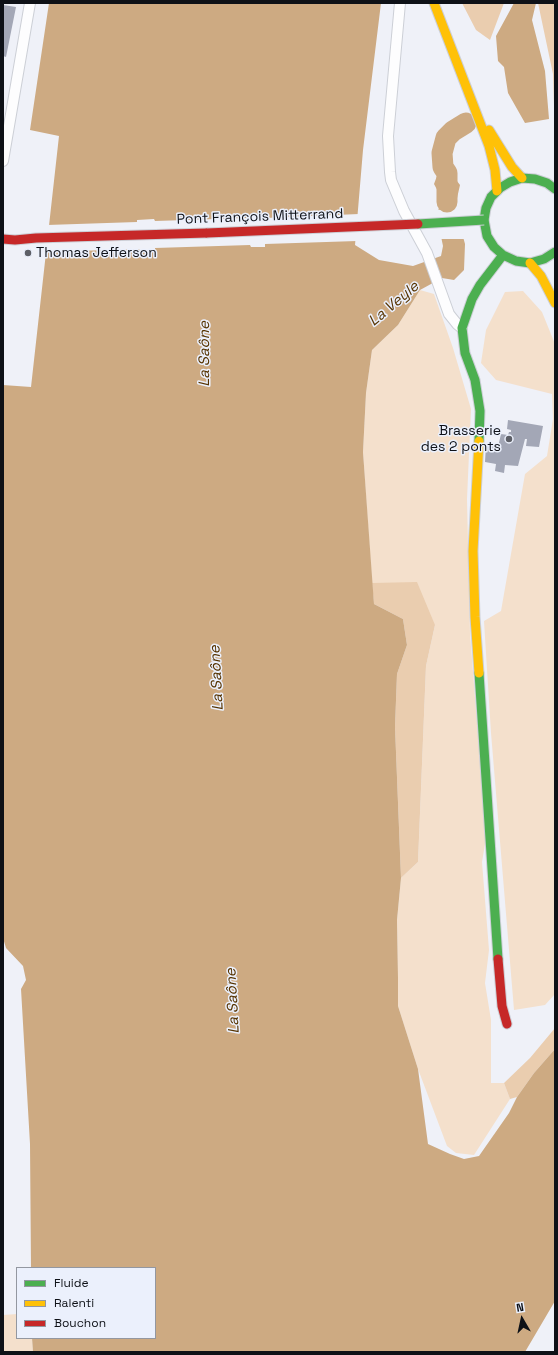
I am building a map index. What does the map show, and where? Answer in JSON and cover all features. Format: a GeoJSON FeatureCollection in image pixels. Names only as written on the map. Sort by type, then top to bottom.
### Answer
{"type":"FeatureCollection","features":[{"type":"Feature","properties":{"kind":"main road"},"geometry":{"type":"LineString","coordinates":[[434,3],[489,146],[495,170],[497,191]]}},
{"type":"Feature","properties":{"kind":"main road"},"geometry":{"type":"LineString","coordinates":[[472,101],[512,166],[522,178]]}},
{"type":"Feature","properties":{"kind":"main road"},"geometry":{"type":"LineString","coordinates":[[555,189],[547,183],[535,179],[522,178],[510,182],[500,188],[491,197],[486,208],[484,220],[488,236],[494,247],[503,255],[516,261],[530,263],[544,259],[555,252]]}},
{"type":"Feature","properties":{"kind":"main road","name":"Pont François Mitterrand"},"geometry":{"type":"LineString","coordinates":[[36,238],[444,224],[484,220]]}},
{"type":"Feature","properties":{"kind":"main road"},"geometry":{"type":"LineString","coordinates":[[3,232],[36,238]]}},
{"type":"Feature","properties":{"kind":"main road"},"geometry":{"type":"LineString","coordinates":[[3,239],[15,240],[36,238]]}},
{"type":"Feature","properties":{"kind":"main road"},"geometry":{"type":"LineString","coordinates":[[555,252],[555,265]]}},
{"type":"Feature","properties":{"kind":"main road"},"geometry":{"type":"LineString","coordinates":[[503,255],[480,285],[472,299],[462,328],[464,353],[475,380],[480,411],[473,551],[475,617],[499,971],[502,1006],[507,1024]]}},
{"type":"Feature","properties":{"kind":"main road"},"geometry":{"type":"LineString","coordinates":[[530,263],[541,276],[555,303]]}},
{"type":"Feature","properties":{"kind":"street"},"geometry":{"type":"LineString","coordinates":[[3,161],[30,3]]}},
{"type":"Feature","properties":{"kind":"street"},"geometry":{"type":"LineString","coordinates":[[400,3],[388,136],[391,180],[404,211],[427,253],[449,314],[462,328]]}},
{"type":"Feature","properties":{"kind":"shaded area"},"geometry":{"type":"Polygon","coordinates":[[[462,3],[504,3],[490,40],[476,30],[462,3]]]}},
{"type":"Feature","properties":{"kind":"shaded area"},"geometry":{"type":"Polygon","coordinates":[[[538,3],[555,3],[555,138],[553,74],[538,3]]]}},
{"type":"Feature","properties":{"kind":"shaded area"},"geometry":{"type":"Polygon","coordinates":[[[420,290],[434,294],[453,348],[471,409],[467,499],[470,634],[486,838],[482,862],[489,950],[485,983],[491,1020],[491,1083],[504,1083],[510,1099],[474,1155],[456,1153],[447,1146],[418,1069],[398,1006],[397,920],[401,878],[418,862],[426,666],[435,625],[372,583],[363,452],[366,393],[372,350],[398,325],[420,290]]]}},
{"type":"Feature","properties":{"kind":"shaded area"},"geometry":{"type":"Polygon","coordinates":[[[523,291],[542,312],[555,344],[555,994],[545,1005],[514,1010],[491,733],[484,621],[501,611],[525,474],[547,456],[553,419],[552,394],[496,380],[481,363],[486,330],[505,292],[523,291]]]}},
{"type":"Feature","properties":{"kind":"shaded area"},"geometry":{"type":"Polygon","coordinates":[[[417,582],[435,625],[426,666],[418,862],[401,878],[395,727],[397,674],[407,645],[403,619],[374,604],[372,583],[417,582]]]}},
{"type":"Feature","properties":{"kind":"shaded area"},"geometry":{"type":"Polygon","coordinates":[[[555,1028],[555,1049],[534,1073],[517,1097],[510,1099],[504,1083],[530,1058],[555,1028]]]}},
{"type":"Feature","properties":{"kind":"shaded area"},"geometry":{"type":"Polygon","coordinates":[[[16,1314],[16,1339],[32,1339],[33,1352],[3,1352],[3,1315],[16,1314]]]}},
{"type":"Feature","properties":{"kind":"water","name":"La Saône"},"geometry":{"type":"Polygon","coordinates":[[[49,3],[381,3],[363,150],[355,245],[379,260],[413,266],[441,256],[443,246],[437,217],[441,197],[434,184],[437,176],[451,173],[460,185],[455,207],[465,244],[464,270],[454,280],[442,278],[420,290],[398,325],[372,350],[366,393],[363,452],[374,604],[403,619],[407,645],[397,674],[395,727],[401,878],[397,920],[398,1006],[418,1069],[428,1144],[464,1159],[479,1156],[509,1113],[517,1097],[534,1073],[555,1049],[555,1301],[525,1352],[33,1352],[32,1339],[156,1339],[156,1267],[31,1267],[30,1144],[21,989],[26,980],[23,966],[6,948],[3,938],[3,385],[31,387],[59,136],[30,130],[49,3]]]}},
{"type":"Feature","properties":{"kind":"water"},"geometry":{"type":"Polygon","coordinates":[[[514,3],[536,3],[532,20],[545,71],[549,119],[525,123],[508,93],[504,67],[498,61],[496,36],[514,3]]]}},
{"type":"Feature","properties":{"kind":"pier"},"geometry":{"type":"Polygon","coordinates":[[[458,208],[466,239],[440,239],[435,218],[437,210],[458,208]]]}},
{"type":"Feature","properties":{"kind":"pier"},"geometry":{"type":"Polygon","coordinates":[[[359,214],[357,241],[265,244],[265,247],[251,247],[250,245],[155,248],[155,250],[140,251],[139,249],[44,252],[47,225],[137,222],[137,220],[154,219],[155,221],[248,218],[248,216],[265,216],[265,218],[359,214]]]}},
{"type":"Feature","properties":{"kind":"building"},"geometry":{"type":"Polygon","coordinates":[[[3,5],[16,7],[6,57],[3,56],[3,5]]]}},
{"type":"Feature","properties":{"kind":"building"},"geometry":{"type":"Polygon","coordinates":[[[508,420],[543,426],[539,447],[526,446],[527,439],[525,439],[518,466],[505,465],[504,473],[495,471],[496,464],[485,462],[486,445],[498,447],[501,434],[508,435],[509,432],[511,432],[511,430],[507,429],[508,420]]]}},
{"type":"Feature","properties":{"kind":"waterway","name":"La Veyle"},"geometry":{"type":"LineString","coordinates":[[447,202],[447,173],[443,167],[442,153],[446,138],[453,131],[466,123]]}},
{"type":"Feature","properties":{"kind":"traffic: fast"},"geometry":{"type":"LineString","coordinates":[[555,189],[547,183],[535,179],[522,178],[510,182],[500,188],[491,197],[486,208],[484,220],[487,236],[494,247],[503,255],[516,261],[530,263],[544,259],[555,252]]}},
{"type":"Feature","properties":{"kind":"traffic: fast"},"geometry":{"type":"LineString","coordinates":[[418,224],[484,220]]}},
{"type":"Feature","properties":{"kind":"traffic: fast"},"geometry":{"type":"LineString","coordinates":[[479,441],[480,411],[475,380],[465,353],[462,328],[472,299],[480,285],[503,255]]}},
{"type":"Feature","properties":{"kind":"traffic: fast"},"geometry":{"type":"LineString","coordinates":[[479,673],[498,959]]}},
{"type":"Feature","properties":{"kind":"traffic: slow"},"geometry":{"type":"LineString","coordinates":[[434,3],[489,146],[495,170],[497,191]]}},
{"type":"Feature","properties":{"kind":"traffic: slow"},"geometry":{"type":"LineString","coordinates":[[489,130],[512,167],[522,178]]}},
{"type":"Feature","properties":{"kind":"traffic: slow"},"geometry":{"type":"LineString","coordinates":[[530,263],[541,276],[555,303]]}},
{"type":"Feature","properties":{"kind":"traffic: slow"},"geometry":{"type":"LineString","coordinates":[[479,441],[473,551],[475,617],[479,673]]}},
{"type":"Feature","properties":{"kind":"traffic: jam"},"geometry":{"type":"LineString","coordinates":[[207,233],[418,224]]}},
{"type":"Feature","properties":{"kind":"traffic: jam"},"geometry":{"type":"LineString","coordinates":[[3,239],[15,240],[36,238],[207,233]]}},
{"type":"Feature","properties":{"kind":"traffic: jam"},"geometry":{"type":"LineString","coordinates":[[498,959],[502,1006],[507,1024]]}},
{"type":"Feature","properties":{"kind":"place","name":"Thomas Jefferson"},"geometry":{"type":"Point","coordinates":[28,253]}},
{"type":"Feature","properties":{"kind":"place","name":"Brasserie des 2 ponts"},"geometry":{"type":"Point","coordinates":[509,439]}}]}
